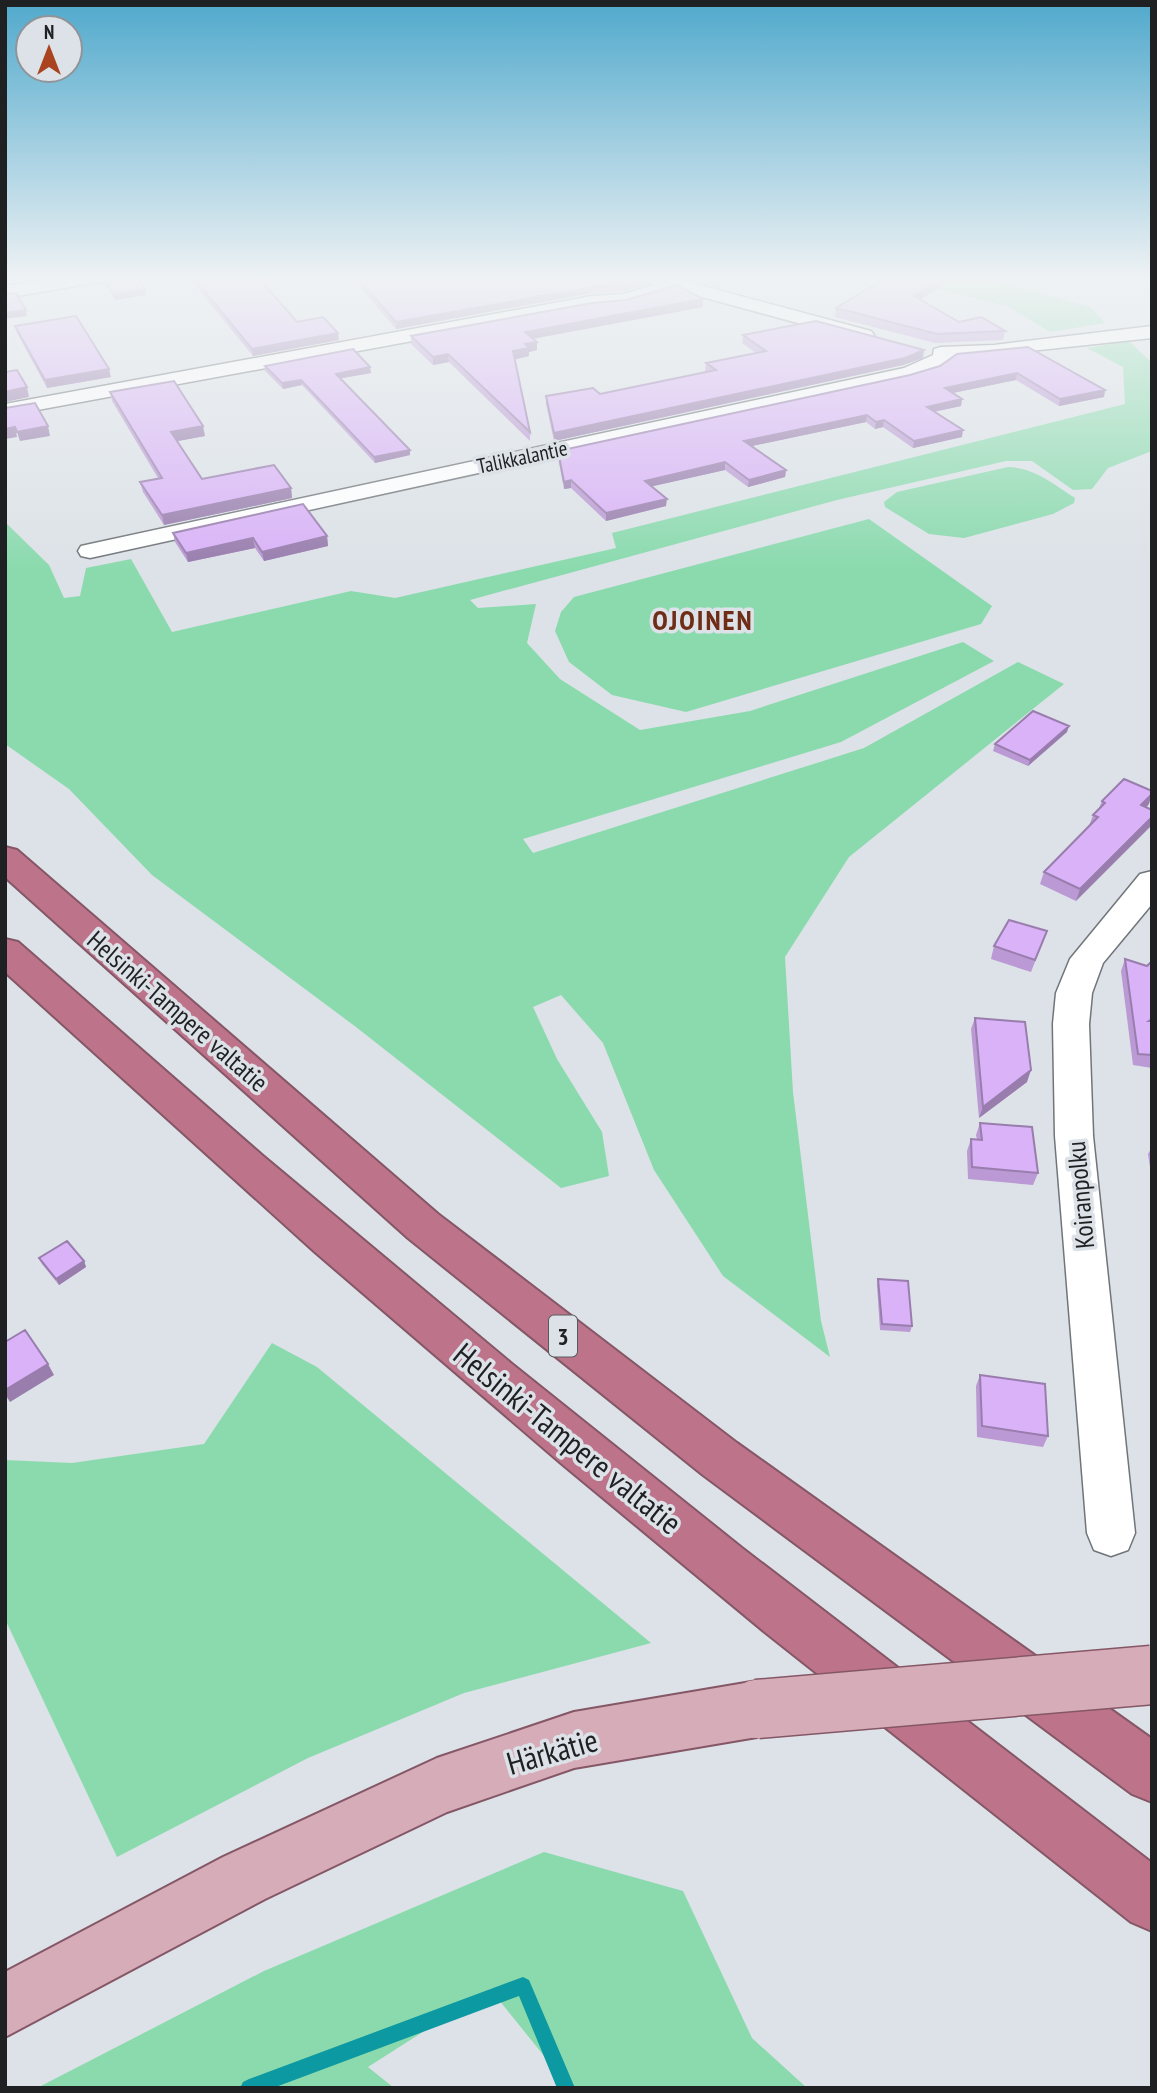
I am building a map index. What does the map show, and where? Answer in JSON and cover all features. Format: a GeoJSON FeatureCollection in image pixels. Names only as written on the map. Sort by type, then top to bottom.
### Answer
{"type":"FeatureCollection","features":[{"type":"Feature","properties":{"kind":"highway","name":"Helsinki-Tampere valtatie"},"geometry":{"type":"LineString","coordinates":[[5,858],[423,1226],[720,1459],[1152,1774]]}},
{"type":"Feature","properties":{"kind":"highway","name":"Helsinki-Tampere valtatie"},"geometry":{"type":"LineString","coordinates":[[5,951],[106,1043],[458,1348],[665,1519],[1152,1900]]}},
{"type":"Feature","properties":{"kind":"main road","name":"Härkätie"},"geometry":{"type":"LineString","coordinates":[[5,2007],[244,1878],[437,1787],[575,1740],[757,1709],[1152,1675]]}},
{"type":"Feature","properties":{"kind":"street"},"geometry":{"type":"LineString","coordinates":[[5,410],[202,374]]}},
{"type":"Feature","properties":{"kind":"street","name":"Talikkalantie"},"geometry":{"type":"LineString","coordinates":[[90,551],[905,374]]}},
{"type":"Feature","properties":{"kind":"street","name":"Koiranpolku"},"geometry":{"type":"LineString","coordinates":[[1111,1532],[1074,1136],[1071,1024],[1073,993],[1087,959],[1151,884]]}},
{"type":"Feature","properties":{"kind":"green space"},"geometry":{"type":"Polygon","coordinates":[[[1123,374],[1152,374],[1152,451],[1108,468],[1092,489],[1073,490],[1032,461],[1006,461],[837,500],[470,600],[478,608],[536,604],[527,643],[560,679],[640,730],[750,711],[963,642],[994,661],[841,742],[523,839],[533,853],[864,748],[1018,662],[1064,684],[849,857],[785,957],[793,1092],[821,1321],[830,1357],[723,1276],[654,1170],[603,1043],[561,995],[533,1007],[557,1059],[602,1132],[609,1176],[561,1188],[356,1027],[152,875],[69,789],[5,744],[5,522],[49,565],[64,598],[80,596],[86,568],[131,559],[172,632],[351,591],[395,598],[616,548],[612,533],[1125,404],[1123,374]]]}},
{"type":"Feature","properties":{"kind":"green space"},"geometry":{"type":"Polygon","coordinates":[[[1008,467],[1027,470],[1043,478],[1075,498],[1074,503],[1053,514],[964,538],[929,534],[885,507],[884,502],[897,492],[1008,467]]]}},
{"type":"Feature","properties":{"kind":"green space"},"geometry":{"type":"Polygon","coordinates":[[[869,519],[992,606],[981,624],[686,712],[612,695],[569,662],[555,631],[561,612],[574,597],[869,519]]]}},
{"type":"Feature","properties":{"kind":"green space"},"geometry":{"type":"Polygon","coordinates":[[[272,1343],[317,1367],[651,1643],[464,1693],[308,1758],[117,1857],[5,1619],[5,1460],[72,1463],[204,1444],[272,1343]]]}},
{"type":"Feature","properties":{"kind":"green space"},"geometry":{"type":"Polygon","coordinates":[[[544,1852],[683,1891],[752,2038],[807,2088],[570,2088],[490,1989],[368,2067],[394,2088],[37,2088],[264,1971],[544,1852]]]}},
{"type":"Feature","properties":{"kind":"building"},"geometry":{"type":"Polygon","coordinates":[[[5,374],[19,374],[27,387],[5,392],[5,374]]]}},
{"type":"Feature","properties":{"kind":"building"},"geometry":{"type":"Polygon","coordinates":[[[41,374],[82,374],[45,380],[41,374]]]}},
{"type":"Feature","properties":{"kind":"building"},"geometry":{"type":"Polygon","coordinates":[[[273,374],[338,374],[410,450],[374,457],[301,380],[282,383],[273,374]]]}},
{"type":"Feature","properties":{"kind":"building"},"geometry":{"type":"Polygon","coordinates":[[[469,374],[518,374],[530,432],[469,374]]]}},
{"type":"Feature","properties":{"kind":"building"},"geometry":{"type":"Polygon","coordinates":[[[698,374],[832,374],[554,433],[546,396],[593,388],[600,394],[698,374]]]}},
{"type":"Feature","properties":{"kind":"building"},"geometry":{"type":"Polygon","coordinates":[[[1014,374],[945,388],[962,399],[927,407],[963,430],[914,441],[884,420],[876,422],[867,415],[744,441],[786,470],[749,480],[725,462],[645,481],[667,499],[606,513],[571,480],[564,482],[558,451],[910,375],[1014,374]]]}},
{"type":"Feature","properties":{"kind":"building"},"geometry":{"type":"Polygon","coordinates":[[[1018,374],[1076,374],[1105,390],[1060,399],[1018,374]]]}},
{"type":"Feature","properties":{"kind":"building"},"geometry":{"type":"Polygon","coordinates":[[[174,381],[203,426],[171,432],[202,479],[274,465],[291,488],[162,515],[140,482],[162,478],[110,392],[174,381]]]}},
{"type":"Feature","properties":{"kind":"building"},"geometry":{"type":"Polygon","coordinates":[[[35,403],[48,426],[17,432],[15,427],[5,429],[5,408],[35,403]]]}},
{"type":"Feature","properties":{"kind":"building"},"geometry":{"type":"Polygon","coordinates":[[[303,504],[327,536],[262,552],[253,538],[186,553],[173,533],[303,504]]]}},
{"type":"Feature","properties":{"kind":"building"},"geometry":{"type":"Polygon","coordinates":[[[1033,711],[1069,726],[1030,760],[995,744],[1033,711]]]}},
{"type":"Feature","properties":{"kind":"building"},"geometry":{"type":"Polygon","coordinates":[[[1124,779],[1152,791],[1141,805],[1152,810],[1152,817],[1080,889],[1044,872],[1098,817],[1093,815],[1105,803],[1102,801],[1124,779]]]}},
{"type":"Feature","properties":{"kind":"building"},"geometry":{"type":"Polygon","coordinates":[[[1009,920],[1047,931],[1035,960],[994,946],[1009,920]]]}},
{"type":"Feature","properties":{"kind":"building"},"geometry":{"type":"Polygon","coordinates":[[[1125,959],[1147,966],[1152,963],[1152,1019],[1149,1021],[1152,1021],[1152,1055],[1138,1054],[1125,959]]]}},
{"type":"Feature","properties":{"kind":"building"},"geometry":{"type":"Polygon","coordinates":[[[975,1018],[1025,1022],[1031,1070],[983,1107],[975,1018]]]}},
{"type":"Feature","properties":{"kind":"building"},"geometry":{"type":"Polygon","coordinates":[[[980,1123],[1032,1127],[1038,1173],[972,1167],[971,1139],[982,1140],[980,1123]]]}},
{"type":"Feature","properties":{"kind":"building"},"geometry":{"type":"Polygon","coordinates":[[[67,1241],[84,1261],[56,1279],[39,1258],[67,1241]]]}},
{"type":"Feature","properties":{"kind":"building"},"geometry":{"type":"Polygon","coordinates":[[[878,1279],[908,1281],[912,1326],[882,1324],[878,1279]]]}},
{"type":"Feature","properties":{"kind":"building"},"geometry":{"type":"Polygon","coordinates":[[[25,1330],[48,1364],[5,1390],[5,1342],[25,1330]]]}},
{"type":"Feature","properties":{"kind":"building"},"geometry":{"type":"Polygon","coordinates":[[[980,1375],[1045,1384],[1048,1436],[982,1426],[980,1375]]]}},
{"type":"Feature","properties":{"kind":"waterway"},"geometry":{"type":"LineString","coordinates":[[249,2088],[523,1986],[566,2088]]}},
{"type":"Feature","properties":{"kind":"district","name":"OJOINEN"},"geometry":{"type":"Point","coordinates":[703,619]}}]}
